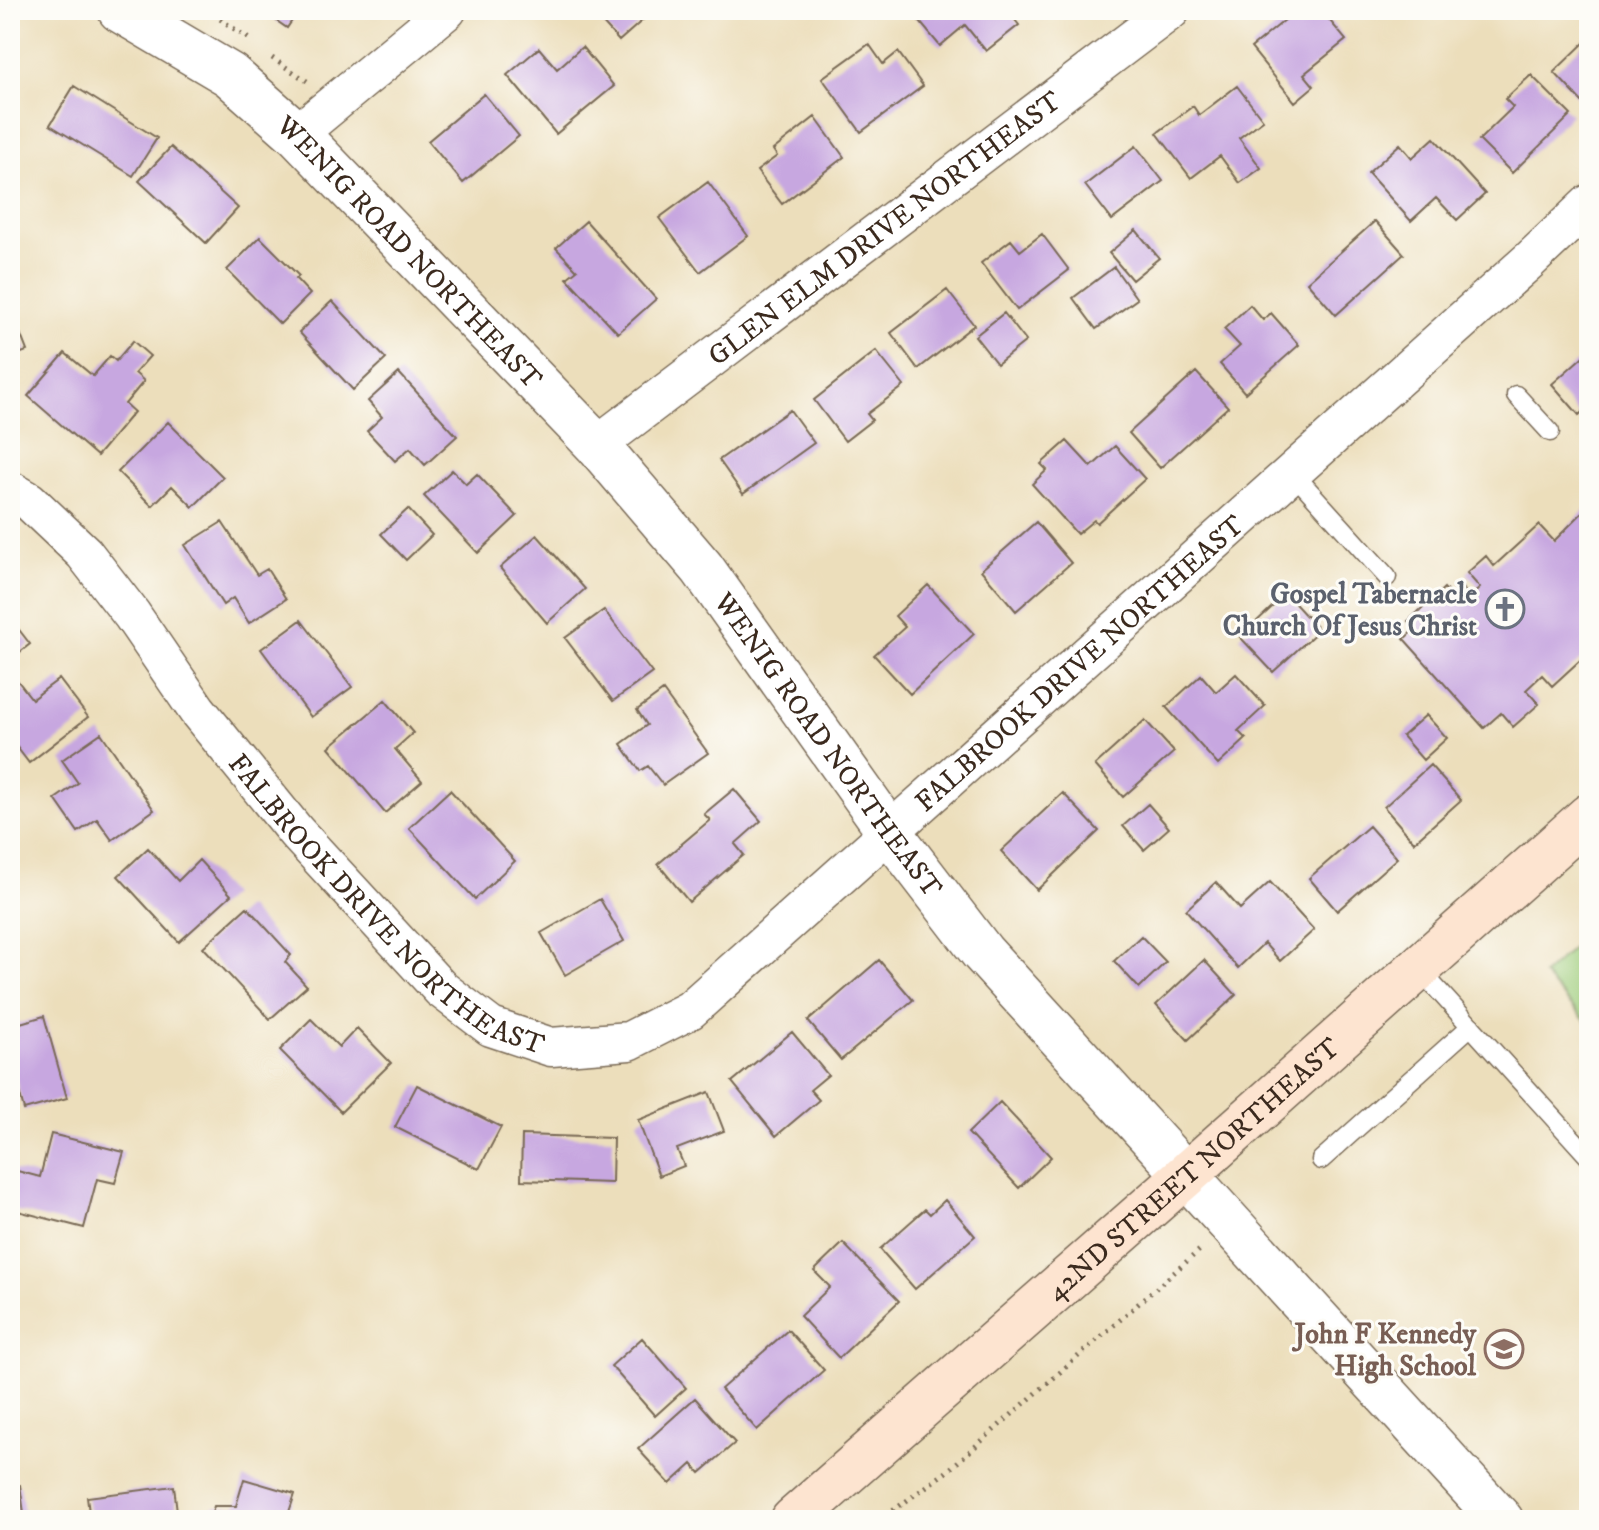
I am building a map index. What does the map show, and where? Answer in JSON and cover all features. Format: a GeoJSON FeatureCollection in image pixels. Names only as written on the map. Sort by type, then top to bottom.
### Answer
{"type":"FeatureCollection","features":[{"type":"Feature","properties":{"kind":"main road","name":"42ND STREET NORTHEAST"},"geometry":{"type":"LineString","coordinates":[[793,1520],[1589,816]]}},
{"type":"Feature","properties":{"kind":"street","name":"WENIG ROAD NORTHEAST"},"geometry":{"type":"LineString","coordinates":[[120,10],[230,75],[297,134],[597,445],[702,568],[889,831],[982,952],[1501,1520]]}},
{"type":"Feature","properties":{"kind":"street"},"geometry":{"type":"LineString","coordinates":[[297,134],[447,10]]}},
{"type":"Feature","properties":{"kind":"street","name":"GLEN ELM DRIVE NORTHEAST"},"geometry":{"type":"LineString","coordinates":[[597,445],[1171,10]]}},
{"type":"Feature","properties":{"kind":"street","name":"FALBROOK DRIVE NORTHEAST"},"geometry":{"type":"LineString","coordinates":[[10,490],[29,501],[84,553],[132,615],[197,710],[296,832],[441,989],[491,1027],[551,1047],[629,1041],[690,1010],[1589,204]]}},
{"type":"Feature","properties":{"kind":"lane"},"geometry":{"type":"LineString","coordinates":[[1516,395],[1550,432]]}},
{"type":"Feature","properties":{"kind":"lane"},"geometry":{"type":"LineString","coordinates":[[1292,472],[1387,577]]}},
{"type":"Feature","properties":{"kind":"lane"},"geometry":{"type":"LineString","coordinates":[[1418,968],[1589,1157]]}},
{"type":"Feature","properties":{"kind":"lane"},"geometry":{"type":"LineString","coordinates":[[1321,1160],[1471,1026]]}},
{"type":"Feature","properties":{"kind":"path"},"geometry":{"type":"LineString","coordinates":[[880,1520],[945,1473],[1230,1223]]}},
{"type":"Feature","properties":{"kind":"green space"},"geometry":{"type":"Polygon","coordinates":[[[1589,933],[1589,1025],[1543,975],[1589,933]]]}},
{"type":"Feature","properties":{"kind":"building"},"geometry":{"type":"Polygon","coordinates":[[[261,10],[299,10],[287,28],[261,10]]]}},
{"type":"Feature","properties":{"kind":"building"},"geometry":{"type":"Polygon","coordinates":[[[591,10],[654,10],[619,41],[591,10]]]}},
{"type":"Feature","properties":{"kind":"building"},"geometry":{"type":"Polygon","coordinates":[[[910,10],[1007,10],[1019,25],[986,51],[965,25],[940,46],[910,10]]]}},
{"type":"Feature","properties":{"kind":"building"},"geometry":{"type":"Polygon","coordinates":[[[1297,10],[1321,10],[1346,40],[1304,74],[1314,86],[1295,102],[1251,48],[1297,10]]]}},
{"type":"Feature","properties":{"kind":"building"},"geometry":{"type":"Polygon","coordinates":[[[1589,38],[1589,99],[1584,104],[1554,72],[1589,38]]]}},
{"type":"Feature","properties":{"kind":"building"},"geometry":{"type":"Polygon","coordinates":[[[869,44],[883,64],[898,52],[923,86],[861,132],[822,78],[869,44]]]}},
{"type":"Feature","properties":{"kind":"building"},"geometry":{"type":"Polygon","coordinates":[[[582,47],[614,86],[556,134],[507,75],[539,48],[557,69],[582,47]]]}},
{"type":"Feature","properties":{"kind":"building"},"geometry":{"type":"Polygon","coordinates":[[[1531,75],[1571,115],[1512,173],[1479,140],[1513,107],[1505,99],[1531,75]]]}},
{"type":"Feature","properties":{"kind":"building"},"geometry":{"type":"Polygon","coordinates":[[[74,86],[157,138],[133,176],[50,125],[74,86]]]}},
{"type":"Feature","properties":{"kind":"building"},"geometry":{"type":"Polygon","coordinates":[[[1237,86],[1263,120],[1239,138],[1261,168],[1240,183],[1220,156],[1191,178],[1157,133],[1193,106],[1199,115],[1237,86]]]}},
{"type":"Feature","properties":{"kind":"building"},"geometry":{"type":"Polygon","coordinates":[[[484,94],[519,136],[463,183],[428,141],[484,94]]]}},
{"type":"Feature","properties":{"kind":"building"},"geometry":{"type":"Polygon","coordinates":[[[815,117],[844,157],[782,204],[757,171],[777,156],[773,150],[815,117]]]}},
{"type":"Feature","properties":{"kind":"building"},"geometry":{"type":"Polygon","coordinates":[[[1434,138],[1485,194],[1457,220],[1436,198],[1411,221],[1368,173],[1400,144],[1412,158],[1434,138]]]}},
{"type":"Feature","properties":{"kind":"building"},"geometry":{"type":"Polygon","coordinates":[[[1136,146],[1163,181],[1112,220],[1085,185],[1136,146]]]}},
{"type":"Feature","properties":{"kind":"building"},"geometry":{"type":"Polygon","coordinates":[[[171,147],[238,208],[206,243],[139,181],[171,147]]]}},
{"type":"Feature","properties":{"kind":"building"},"geometry":{"type":"Polygon","coordinates":[[[708,182],[748,236],[700,272],[659,218],[708,182]]]}},
{"type":"Feature","properties":{"kind":"building"},"geometry":{"type":"Polygon","coordinates":[[[586,221],[656,299],[618,333],[567,278],[577,270],[556,248],[586,221]]]}},
{"type":"Feature","properties":{"kind":"building"},"geometry":{"type":"Polygon","coordinates":[[[1375,221],[1404,254],[1336,315],[1307,282],[1375,221]]]}},
{"type":"Feature","properties":{"kind":"building"},"geometry":{"type":"Polygon","coordinates":[[[1136,230],[1159,258],[1132,280],[1109,253],[1136,230]]]}},
{"type":"Feature","properties":{"kind":"building"},"geometry":{"type":"Polygon","coordinates":[[[1042,234],[1069,270],[1017,310],[981,263],[1011,240],[1020,251],[1042,234]]]}},
{"type":"Feature","properties":{"kind":"building"},"geometry":{"type":"Polygon","coordinates":[[[260,237],[299,276],[296,279],[310,294],[280,324],[227,270],[260,237]]]}},
{"type":"Feature","properties":{"kind":"building"},"geometry":{"type":"Polygon","coordinates":[[[1114,267],[1137,299],[1096,329],[1073,298],[1114,267]]]}},
{"type":"Feature","properties":{"kind":"building"},"geometry":{"type":"Polygon","coordinates":[[[947,290],[974,325],[918,369],[891,333],[947,290]]]}},
{"type":"Feature","properties":{"kind":"building"},"geometry":{"type":"Polygon","coordinates":[[[332,301],[386,359],[353,390],[299,332],[332,301]]]}},
{"type":"Feature","properties":{"kind":"building"},"geometry":{"type":"Polygon","coordinates":[[[1250,305],[1263,320],[1271,313],[1299,345],[1245,393],[1220,364],[1240,346],[1224,329],[1250,305]]]}},
{"type":"Feature","properties":{"kind":"building"},"geometry":{"type":"Polygon","coordinates":[[[10,307],[27,351],[10,357],[10,307]]]}},
{"type":"Feature","properties":{"kind":"building"},"geometry":{"type":"Polygon","coordinates":[[[1004,313],[1026,341],[997,364],[975,336],[1004,313]]]}},
{"type":"Feature","properties":{"kind":"building"},"geometry":{"type":"Polygon","coordinates":[[[133,341],[150,356],[135,373],[144,381],[125,404],[134,412],[97,456],[28,396],[65,353],[93,376],[110,356],[116,361],[133,341]]]}},
{"type":"Feature","properties":{"kind":"building"},"geometry":{"type":"Polygon","coordinates":[[[876,351],[904,386],[867,414],[872,420],[845,441],[814,400],[876,351]]]}},
{"type":"Feature","properties":{"kind":"building"},"geometry":{"type":"Polygon","coordinates":[[[1589,351],[1589,406],[1579,415],[1552,384],[1589,351]]]}},
{"type":"Feature","properties":{"kind":"building"},"geometry":{"type":"Polygon","coordinates":[[[1196,372],[1228,407],[1160,468],[1129,433],[1196,372]]]}},
{"type":"Feature","properties":{"kind":"building"},"geometry":{"type":"Polygon","coordinates":[[[399,373],[457,436],[425,465],[410,448],[395,461],[367,431],[382,417],[368,401],[399,373]]]}},
{"type":"Feature","properties":{"kind":"building"},"geometry":{"type":"Polygon","coordinates":[[[790,410],[814,443],[743,494],[719,460],[790,410]]]}},
{"type":"Feature","properties":{"kind":"building"},"geometry":{"type":"Polygon","coordinates":[[[168,422],[223,477],[193,507],[172,486],[152,506],[118,472],[168,422]]]}},
{"type":"Feature","properties":{"kind":"building"},"geometry":{"type":"Polygon","coordinates":[[[1067,441],[1091,467],[1115,446],[1145,479],[1097,523],[1094,520],[1077,534],[1032,484],[1047,470],[1041,464],[1067,441]]]}},
{"type":"Feature","properties":{"kind":"building"},"geometry":{"type":"Polygon","coordinates":[[[452,470],[466,484],[477,474],[517,516],[478,553],[424,496],[452,470]]]}},
{"type":"Feature","properties":{"kind":"building","name":"Gospel Tabernacle Church Of Jesus Christ"},"geometry":{"type":"Polygon","coordinates":[[[1589,506],[1589,652],[1552,686],[1542,675],[1526,690],[1539,704],[1513,727],[1501,713],[1484,728],[1404,639],[1415,629],[1408,621],[1444,588],[1452,597],[1462,588],[1470,597],[1480,588],[1467,573],[1486,556],[1494,566],[1539,525],[1554,541],[1589,506]]]}},
{"type":"Feature","properties":{"kind":"building"},"geometry":{"type":"Polygon","coordinates":[[[408,509],[432,535],[406,560],[381,534],[408,509]]]}},
{"type":"Feature","properties":{"kind":"building"},"geometry":{"type":"Polygon","coordinates":[[[222,522],[257,575],[267,569],[286,599],[249,623],[233,598],[223,605],[185,545],[222,522]]]}},
{"type":"Feature","properties":{"kind":"building"},"geometry":{"type":"Polygon","coordinates":[[[1036,522],[1071,563],[1016,611],[981,570],[1036,522]]]}},
{"type":"Feature","properties":{"kind":"building"},"geometry":{"type":"Polygon","coordinates":[[[537,535],[585,589],[547,623],[500,568],[537,535]]]}},
{"type":"Feature","properties":{"kind":"building"},"geometry":{"type":"Polygon","coordinates":[[[928,585],[974,634],[910,694],[874,655],[905,627],[895,616],[928,585]]]}},
{"type":"Feature","properties":{"kind":"building"},"geometry":{"type":"Polygon","coordinates":[[[1286,594],[1319,630],[1273,672],[1240,637],[1286,594]]]}},
{"type":"Feature","properties":{"kind":"building"},"geometry":{"type":"Polygon","coordinates":[[[604,610],[652,673],[613,701],[565,638],[604,610]]]}},
{"type":"Feature","properties":{"kind":"building"},"geometry":{"type":"Polygon","coordinates":[[[10,618],[30,644],[10,660],[10,618]]]}},
{"type":"Feature","properties":{"kind":"building"},"geometry":{"type":"Polygon","coordinates":[[[301,620],[352,687],[311,717],[261,649],[301,620]]]}},
{"type":"Feature","properties":{"kind":"building"},"geometry":{"type":"Polygon","coordinates":[[[1236,674],[1265,706],[1238,731],[1246,739],[1218,765],[1166,707],[1201,675],[1216,692],[1236,674]]]}},
{"type":"Feature","properties":{"kind":"building"},"geometry":{"type":"Polygon","coordinates":[[[14,676],[32,699],[59,679],[88,717],[29,763],[10,738],[10,678],[14,676]]]}},
{"type":"Feature","properties":{"kind":"building"},"geometry":{"type":"Polygon","coordinates":[[[663,691],[708,753],[663,785],[648,766],[640,771],[621,744],[647,725],[637,710],[663,691]]]}},
{"type":"Feature","properties":{"kind":"building"},"geometry":{"type":"Polygon","coordinates":[[[385,700],[413,733],[395,749],[422,781],[385,813],[329,747],[385,700]]]}},
{"type":"Feature","properties":{"kind":"building"},"geometry":{"type":"Polygon","coordinates":[[[1426,715],[1447,738],[1423,760],[1402,736],[1426,715]]]}},
{"type":"Feature","properties":{"kind":"building"},"geometry":{"type":"Polygon","coordinates":[[[1145,720],[1174,752],[1123,797],[1095,765],[1145,720]]]}},
{"type":"Feature","properties":{"kind":"building"},"geometry":{"type":"Polygon","coordinates":[[[101,733],[154,810],[112,840],[97,819],[78,832],[55,799],[78,783],[62,760],[101,733]]]}},
{"type":"Feature","properties":{"kind":"building"},"geometry":{"type":"Polygon","coordinates":[[[1430,765],[1461,800],[1414,842],[1384,807],[1430,765]]]}},
{"type":"Feature","properties":{"kind":"building"},"geometry":{"type":"Polygon","coordinates":[[[734,789],[761,821],[735,844],[744,855],[689,902],[658,864],[710,820],[704,814],[734,789]]]}},
{"type":"Feature","properties":{"kind":"building"},"geometry":{"type":"Polygon","coordinates":[[[450,790],[515,861],[475,899],[409,828],[450,790]]]}},
{"type":"Feature","properties":{"kind":"building"},"geometry":{"type":"Polygon","coordinates":[[[1063,793],[1099,831],[1037,890],[1001,851],[1063,793]]]}},
{"type":"Feature","properties":{"kind":"building"},"geometry":{"type":"Polygon","coordinates":[[[1148,804],[1169,828],[1144,850],[1123,826],[1148,804]]]}},
{"type":"Feature","properties":{"kind":"building"},"geometry":{"type":"Polygon","coordinates":[[[1369,826],[1397,858],[1337,911],[1309,878],[1369,826]]]}},
{"type":"Feature","properties":{"kind":"building"},"geometry":{"type":"Polygon","coordinates":[[[148,848],[178,881],[199,860],[231,895],[179,942],[118,876],[148,848]]]}},
{"type":"Feature","properties":{"kind":"building"},"geometry":{"type":"Polygon","coordinates":[[[1216,882],[1240,909],[1270,882],[1314,930],[1280,961],[1264,943],[1238,968],[1186,910],[1216,882]]]}},
{"type":"Feature","properties":{"kind":"building"},"geometry":{"type":"Polygon","coordinates":[[[600,899],[624,941],[565,975],[541,933],[600,899]]]}},
{"type":"Feature","properties":{"kind":"building"},"geometry":{"type":"Polygon","coordinates":[[[247,907],[291,955],[285,962],[307,986],[270,1019],[203,947],[247,907]]]}},
{"type":"Feature","properties":{"kind":"building"},"geometry":{"type":"Polygon","coordinates":[[[1141,936],[1166,962],[1139,988],[1114,961],[1141,936]]]}},
{"type":"Feature","properties":{"kind":"building"},"geometry":{"type":"Polygon","coordinates":[[[879,960],[913,1000],[841,1060],[808,1021],[879,960]]]}},
{"type":"Feature","properties":{"kind":"building"},"geometry":{"type":"Polygon","coordinates":[[[1204,960],[1236,995],[1188,1040],[1156,1005],[1204,960]]]}},
{"type":"Feature","properties":{"kind":"building"},"geometry":{"type":"Polygon","coordinates":[[[44,1016],[67,1098],[24,1110],[10,1058],[10,1026],[44,1016]]]}},
{"type":"Feature","properties":{"kind":"building"},"geometry":{"type":"Polygon","coordinates":[[[311,1019],[339,1047],[357,1028],[391,1063],[341,1112],[280,1050],[311,1019]]]}},
{"type":"Feature","properties":{"kind":"building"},"geometry":{"type":"Polygon","coordinates":[[[792,1032],[828,1075],[810,1090],[819,1100],[776,1136],[732,1082],[792,1032]]]}},
{"type":"Feature","properties":{"kind":"building"},"geometry":{"type":"Polygon","coordinates":[[[417,1085],[501,1127],[479,1169],[395,1127],[417,1085]]]}},
{"type":"Feature","properties":{"kind":"building"},"geometry":{"type":"Polygon","coordinates":[[[709,1092],[724,1131],[677,1149],[684,1166],[659,1176],[638,1120],[709,1092]]]}},
{"type":"Feature","properties":{"kind":"building"},"geometry":{"type":"Polygon","coordinates":[[[1000,1102],[1051,1157],[1019,1188],[968,1133],[1000,1102]]]}},
{"type":"Feature","properties":{"kind":"building"},"geometry":{"type":"Polygon","coordinates":[[[51,1134],[124,1152],[115,1183],[97,1179],[84,1228],[10,1209],[10,1169],[40,1177],[51,1134]]]}},
{"type":"Feature","properties":{"kind":"building"},"geometry":{"type":"Polygon","coordinates":[[[522,1135],[613,1138],[612,1183],[521,1180],[522,1135]]]}},
{"type":"Feature","properties":{"kind":"building"},"geometry":{"type":"Polygon","coordinates":[[[945,1200],[975,1236],[915,1289],[880,1249],[925,1209],[930,1214],[945,1200]]]}},
{"type":"Feature","properties":{"kind":"building"},"geometry":{"type":"Polygon","coordinates":[[[843,1243],[899,1301],[839,1358],[800,1316],[830,1287],[814,1271],[843,1243]]]}},
{"type":"Feature","properties":{"kind":"building"},"geometry":{"type":"Polygon","coordinates":[[[788,1330],[824,1370],[757,1430],[721,1389],[788,1330]]]}},
{"type":"Feature","properties":{"kind":"building"},"geometry":{"type":"Polygon","coordinates":[[[642,1338],[686,1388],[655,1416],[611,1366],[642,1338]]]}},
{"type":"Feature","properties":{"kind":"building"},"geometry":{"type":"Polygon","coordinates":[[[695,1398],[735,1443],[700,1473],[692,1464],[670,1484],[638,1449],[695,1398]]]}},
{"type":"Feature","properties":{"kind":"building"},"geometry":{"type":"Polygon","coordinates":[[[244,1479],[295,1494],[288,1515],[303,1520],[210,1520],[214,1506],[236,1506],[244,1479]]]}},
{"type":"Feature","properties":{"kind":"building"},"geometry":{"type":"Polygon","coordinates":[[[20,1485],[25,1520],[10,1520],[10,1486],[20,1485]]]}},
{"type":"Feature","properties":{"kind":"building"},"geometry":{"type":"Polygon","coordinates":[[[174,1486],[178,1520],[90,1520],[87,1497],[174,1486]]]}},
{"type":"Feature","properties":{"kind":"place","name":"Gospel Tabernacle Church Of Jesus Christ"},"geometry":{"type":"Point","coordinates":[1505,609]}},
{"type":"Feature","properties":{"kind":"place","name":"John F Kennedy High School"},"geometry":{"type":"Point","coordinates":[1504,1349]}}]}
